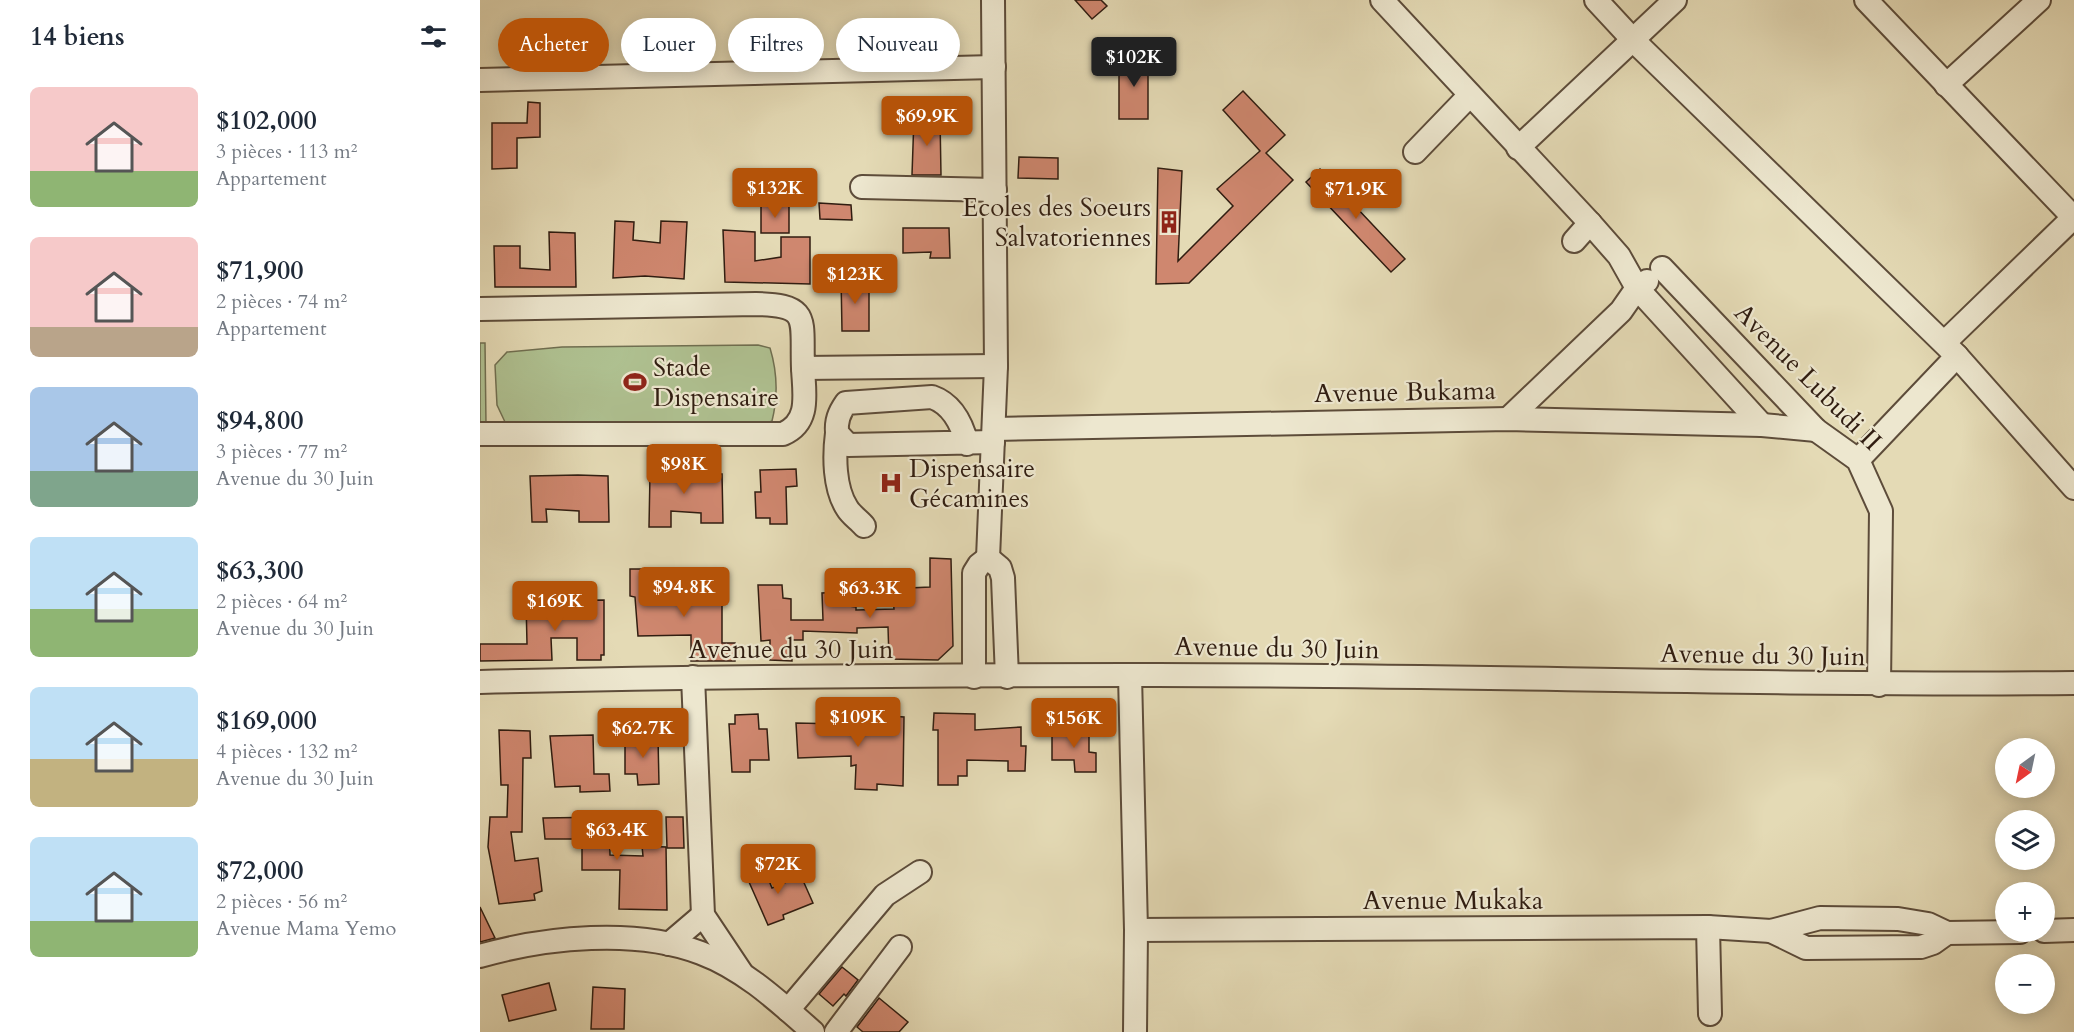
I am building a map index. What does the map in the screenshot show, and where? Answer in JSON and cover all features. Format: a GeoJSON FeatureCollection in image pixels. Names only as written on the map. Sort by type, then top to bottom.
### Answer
{"type":"FeatureCollection","features":[{"type":"Feature","properties":{"kind":"street"},"geometry":{"type":"LineString","coordinates":[[974,677],[974,573],[988,558],[996,366],[993,0]]}},
{"type":"Feature","properties":{"kind":"street"},"geometry":{"type":"LineString","coordinates":[[1382,0],[1590,223],[1618,256],[1637,288],[1762,425]]}},
{"type":"Feature","properties":{"kind":"street"},"geometry":{"type":"LineString","coordinates":[[1596,0],[1634,41],[1951,349],[2074,488]]}},
{"type":"Feature","properties":{"kind":"street"},"geometry":{"type":"LineString","coordinates":[[1518,148],[1675,0]]}},
{"type":"Feature","properties":{"kind":"street"},"geometry":{"type":"LineString","coordinates":[[1858,460],[1951,349],[2074,218],[1866,0]]}},
{"type":"Feature","properties":{"kind":"street"},"geometry":{"type":"LineString","coordinates":[[1946,85],[2039,0]]}},
{"type":"Feature","properties":{"kind":"street"},"geometry":{"type":"LineString","coordinates":[[480,80],[994,67]]}},
{"type":"Feature","properties":{"kind":"street"},"geometry":{"type":"LineString","coordinates":[[1415,152],[1470,95]]}},
{"type":"Feature","properties":{"kind":"street"},"geometry":{"type":"LineString","coordinates":[[861,188],[995,190]]}},
{"type":"Feature","properties":{"kind":"street"},"geometry":{"type":"LineString","coordinates":[[1574,241],[1590,223]]}},
{"type":"Feature","properties":{"kind":"street"},"geometry":{"type":"LineString","coordinates":[[1618,256],[1662,268]]}},
{"type":"Feature","properties":{"kind":"street"},"geometry":{"type":"LineString","coordinates":[[1508,419],[1621,311],[1637,288],[1662,268]]}},
{"type":"Feature","properties":{"kind":"street","name":"Avenue Lubudi II"},"geometry":{"type":"LineString","coordinates":[[1662,268],[1816,430],[1858,460],[1881,511],[1879,685]]}},
{"type":"Feature","properties":{"kind":"street"},"geometry":{"type":"LineString","coordinates":[[480,309],[756,304],[786,306],[795,309],[800,317],[804,413],[797,426],[783,434],[480,434]]}},
{"type":"Feature","properties":{"kind":"street"},"geometry":{"type":"LineString","coordinates":[[803,368],[996,366]]}},
{"type":"Feature","properties":{"kind":"street"},"geometry":{"type":"LineString","coordinates":[[864,526],[847,508],[839,489],[834,451],[840,411],[846,403],[932,397],[943,401],[951,410],[962,428],[967,444]]}},
{"type":"Feature","properties":{"kind":"street","name":"Avenue Bukama"},"geometry":{"type":"LineString","coordinates":[[837,433],[848,445],[857,446],[967,444],[994,436],[1508,419],[1762,425],[1816,430]]}},
{"type":"Feature","properties":{"kind":"street"},"geometry":{"type":"LineString","coordinates":[[988,558],[1000,568],[1003,578],[1007,677]]}},
{"type":"Feature","properties":{"kind":"street"},"geometry":{"type":"LineString","coordinates":[[1130,675],[1136,930],[1135,1032]]}},
{"type":"Feature","properties":{"kind":"street","name":"Avenue du 30 Juin"},"geometry":{"type":"LineString","coordinates":[[480,682],[693,677],[1130,675],[1879,685],[2074,683]]}},
{"type":"Feature","properties":{"kind":"street"},"geometry":{"type":"LineString","coordinates":[[693,677],[703,915],[741,974]]}},
{"type":"Feature","properties":{"kind":"street"},"geometry":{"type":"LineString","coordinates":[[788,1010],[885,895],[920,872]]}},
{"type":"Feature","properties":{"kind":"street"},"geometry":{"type":"LineString","coordinates":[[669,944],[703,915]]}},
{"type":"Feature","properties":{"kind":"street"},"geometry":{"type":"LineString","coordinates":[[1708,927],[1710,1014]]}},
{"type":"Feature","properties":{"kind":"street","name":"Avenue Mukaka"},"geometry":{"type":"LineString","coordinates":[[1136,930],[1708,927],[1771,931],[1806,948],[1921,947],[1933,943],[1947,933],[1995,932]]}},
{"type":"Feature","properties":{"kind":"street"},"geometry":{"type":"LineString","coordinates":[[2055,931],[2074,930]]}},
{"type":"Feature","properties":{"kind":"street"},"geometry":{"type":"LineString","coordinates":[[480,956],[513,946],[547,941],[624,938],[669,944],[701,953],[741,974],[813,1032]]}},
{"type":"Feature","properties":{"kind":"street"},"geometry":{"type":"LineString","coordinates":[[836,1032],[900,947]]}},
{"type":"Feature","properties":{"kind":"green space"},"geometry":{"type":"Polygon","coordinates":[[[480,343],[485,343],[486,425],[480,425],[480,343]]]}},
{"type":"Feature","properties":{"kind":"green space","name":"Stade Dispensaire"},"geometry":{"type":"Polygon","coordinates":[[[758,345],[770,348],[776,393],[772,421],[757,427],[518,426],[505,422],[497,405],[495,365],[507,352],[562,347],[758,345]]]}},
{"type":"Feature","properties":{"kind":"building"},"geometry":{"type":"Polygon","coordinates":[[[1075,0],[1101,0],[1107,6],[1092,19],[1075,0]]]}},
{"type":"Feature","properties":{"kind":"building"},"geometry":{"type":"Polygon","coordinates":[[[1119,57],[1148,57],[1148,119],[1119,119],[1119,57]]]}},
{"type":"Feature","properties":{"kind":"building"},"geometry":{"type":"Polygon","coordinates":[[[1243,91],[1285,135],[1266,153],[1293,180],[1189,283],[1156,284],[1158,168],[1182,171],[1178,261],[1233,206],[1217,189],[1260,151],[1223,110],[1243,91]]]}},
{"type":"Feature","properties":{"kind":"building"},"geometry":{"type":"Polygon","coordinates":[[[528,102],[540,103],[540,137],[517,138],[517,168],[492,169],[492,123],[527,123],[528,102]]]}},
{"type":"Feature","properties":{"kind":"building"},"geometry":{"type":"Polygon","coordinates":[[[914,117],[940,118],[941,175],[912,175],[914,117]]]}},
{"type":"Feature","properties":{"kind":"building"},"geometry":{"type":"Polygon","coordinates":[[[1019,157],[1058,158],[1058,179],[1018,178],[1019,157]]]}},
{"type":"Feature","properties":{"kind":"building"},"geometry":{"type":"Polygon","coordinates":[[[1320,169],[1405,259],[1391,272],[1306,182],[1320,169]]]}},
{"type":"Feature","properties":{"kind":"building"},"geometry":{"type":"Polygon","coordinates":[[[819,203],[851,205],[852,220],[820,219],[819,203]]]}},
{"type":"Feature","properties":{"kind":"building"},"geometry":{"type":"Polygon","coordinates":[[[761,205],[789,206],[789,233],[761,233],[761,205]]]}},
{"type":"Feature","properties":{"kind":"building"},"geometry":{"type":"Polygon","coordinates":[[[615,221],[634,222],[633,240],[660,243],[661,221],[687,222],[684,279],[645,276],[613,278],[615,221]]]}},
{"type":"Feature","properties":{"kind":"building"},"geometry":{"type":"Polygon","coordinates":[[[903,228],[949,228],[950,258],[930,258],[931,252],[903,253],[903,228]]]}},
{"type":"Feature","properties":{"kind":"building"},"geometry":{"type":"Polygon","coordinates":[[[723,230],[755,232],[755,261],[781,257],[781,237],[810,237],[810,284],[725,282],[723,230]]]}},
{"type":"Feature","properties":{"kind":"building"},"geometry":{"type":"Polygon","coordinates":[[[549,232],[575,233],[576,287],[495,287],[494,246],[520,246],[520,268],[550,270],[549,232]]]}},
{"type":"Feature","properties":{"kind":"building"},"geometry":{"type":"Polygon","coordinates":[[[841,276],[859,277],[860,288],[869,288],[869,331],[842,331],[841,276]]]}},
{"type":"Feature","properties":{"kind":"building"},"geometry":{"type":"Polygon","coordinates":[[[658,457],[676,457],[676,473],[722,474],[723,523],[701,523],[701,513],[671,511],[671,527],[649,527],[650,474],[659,475],[658,457]]]}},
{"type":"Feature","properties":{"kind":"building"},"geometry":{"type":"Polygon","coordinates":[[[796,469],[797,486],[786,487],[787,524],[770,524],[770,518],[756,518],[755,492],[761,492],[760,470],[796,469]]]}},
{"type":"Feature","properties":{"kind":"building"},"geometry":{"type":"Polygon","coordinates":[[[530,476],[608,476],[609,522],[579,522],[579,511],[546,509],[547,522],[532,522],[530,476]]]}},
{"type":"Feature","properties":{"kind":"building"},"geometry":{"type":"Polygon","coordinates":[[[930,558],[951,559],[953,646],[938,660],[889,659],[888,627],[857,628],[857,633],[803,631],[803,640],[791,640],[792,661],[770,660],[770,640],[761,641],[758,585],[782,585],[783,598],[791,599],[791,620],[823,620],[822,593],[842,592],[842,605],[856,607],[856,610],[894,609],[893,596],[910,596],[909,588],[930,587],[930,558]]]}},
{"type":"Feature","properties":{"kind":"building"},"geometry":{"type":"Polygon","coordinates":[[[630,569],[652,569],[652,604],[695,603],[696,583],[722,584],[722,643],[735,643],[735,661],[691,661],[691,635],[638,636],[635,597],[630,596],[630,569]]]}},
{"type":"Feature","properties":{"kind":"building"},"geometry":{"type":"Polygon","coordinates":[[[604,600],[604,655],[601,655],[601,660],[577,660],[577,638],[551,638],[552,660],[480,661],[480,644],[527,644],[526,601],[604,600]]]}},
{"type":"Feature","properties":{"kind":"building"},"geometry":{"type":"Polygon","coordinates":[[[934,713],[975,714],[975,730],[1021,727],[1021,746],[1026,746],[1025,771],[1008,771],[1008,761],[967,760],[967,776],[958,776],[958,785],[938,785],[938,730],[933,730],[934,713]]]}},
{"type":"Feature","properties":{"kind":"building"},"geometry":{"type":"Polygon","coordinates":[[[758,714],[759,729],[767,729],[769,760],[750,760],[750,772],[732,772],[729,724],[735,724],[735,715],[758,714]]]}},
{"type":"Feature","properties":{"kind":"building"},"geometry":{"type":"Polygon","coordinates":[[[840,714],[863,714],[863,729],[891,729],[890,716],[904,717],[903,786],[877,784],[877,790],[855,789],[856,765],[851,766],[851,756],[798,758],[796,723],[841,724],[840,714]]]}},
{"type":"Feature","properties":{"kind":"building"},"geometry":{"type":"Polygon","coordinates":[[[1073,727],[1089,727],[1089,752],[1096,753],[1096,772],[1075,772],[1074,760],[1052,760],[1052,730],[1073,730],[1073,727]]]}},
{"type":"Feature","properties":{"kind":"building"},"geometry":{"type":"Polygon","coordinates":[[[499,730],[530,731],[531,758],[523,758],[522,832],[511,832],[515,861],[538,858],[542,891],[534,894],[535,900],[499,904],[488,847],[490,817],[507,817],[508,785],[501,785],[499,730]]]}},
{"type":"Feature","properties":{"kind":"building"},"geometry":{"type":"Polygon","coordinates":[[[593,735],[594,774],[609,774],[610,791],[580,792],[580,786],[555,787],[550,736],[593,735]]]}},
{"type":"Feature","properties":{"kind":"building"},"geometry":{"type":"Polygon","coordinates":[[[625,736],[658,737],[659,784],[638,785],[637,774],[625,774],[625,736]]]}},
{"type":"Feature","properties":{"kind":"building"},"geometry":{"type":"Polygon","coordinates":[[[609,817],[610,855],[643,856],[642,846],[666,847],[667,910],[619,909],[620,870],[582,870],[582,839],[545,839],[543,818],[609,817]]]}},
{"type":"Feature","properties":{"kind":"building"},"geometry":{"type":"Polygon","coordinates":[[[666,817],[683,817],[684,848],[667,848],[666,817]]]}},
{"type":"Feature","properties":{"kind":"building"},"geometry":{"type":"Polygon","coordinates":[[[763,866],[772,888],[801,876],[813,903],[783,915],[784,919],[768,925],[745,873],[763,866]]]}},
{"type":"Feature","properties":{"kind":"building"},"geometry":{"type":"Polygon","coordinates":[[[480,907],[495,938],[480,942],[480,907]]]}},
{"type":"Feature","properties":{"kind":"building"},"geometry":{"type":"Polygon","coordinates":[[[842,967],[858,980],[846,996],[844,994],[833,1006],[819,994],[842,967]]]}},
{"type":"Feature","properties":{"kind":"building"},"geometry":{"type":"Polygon","coordinates":[[[549,983],[556,1010],[509,1021],[502,995],[549,983]]]}},
{"type":"Feature","properties":{"kind":"building"},"geometry":{"type":"Polygon","coordinates":[[[593,987],[625,989],[624,1029],[591,1029],[593,987]]]}},
{"type":"Feature","properties":{"kind":"building"},"geometry":{"type":"Polygon","coordinates":[[[879,998],[908,1022],[899,1032],[863,1032],[857,1027],[879,998]]]}},
{"type":"Feature","properties":{"kind":"place","name":"Ecoles des Soeurs Salvatoriennes"},"geometry":{"type":"Point","coordinates":[1169,222]}},
{"type":"Feature","properties":{"kind":"place","name":"Stade Dispensaire"},"geometry":{"type":"Point","coordinates":[635,382]}},
{"type":"Feature","properties":{"kind":"place","name":"Dispensaire Gécamines"},"geometry":{"type":"Point","coordinates":[891,483]}}]}
